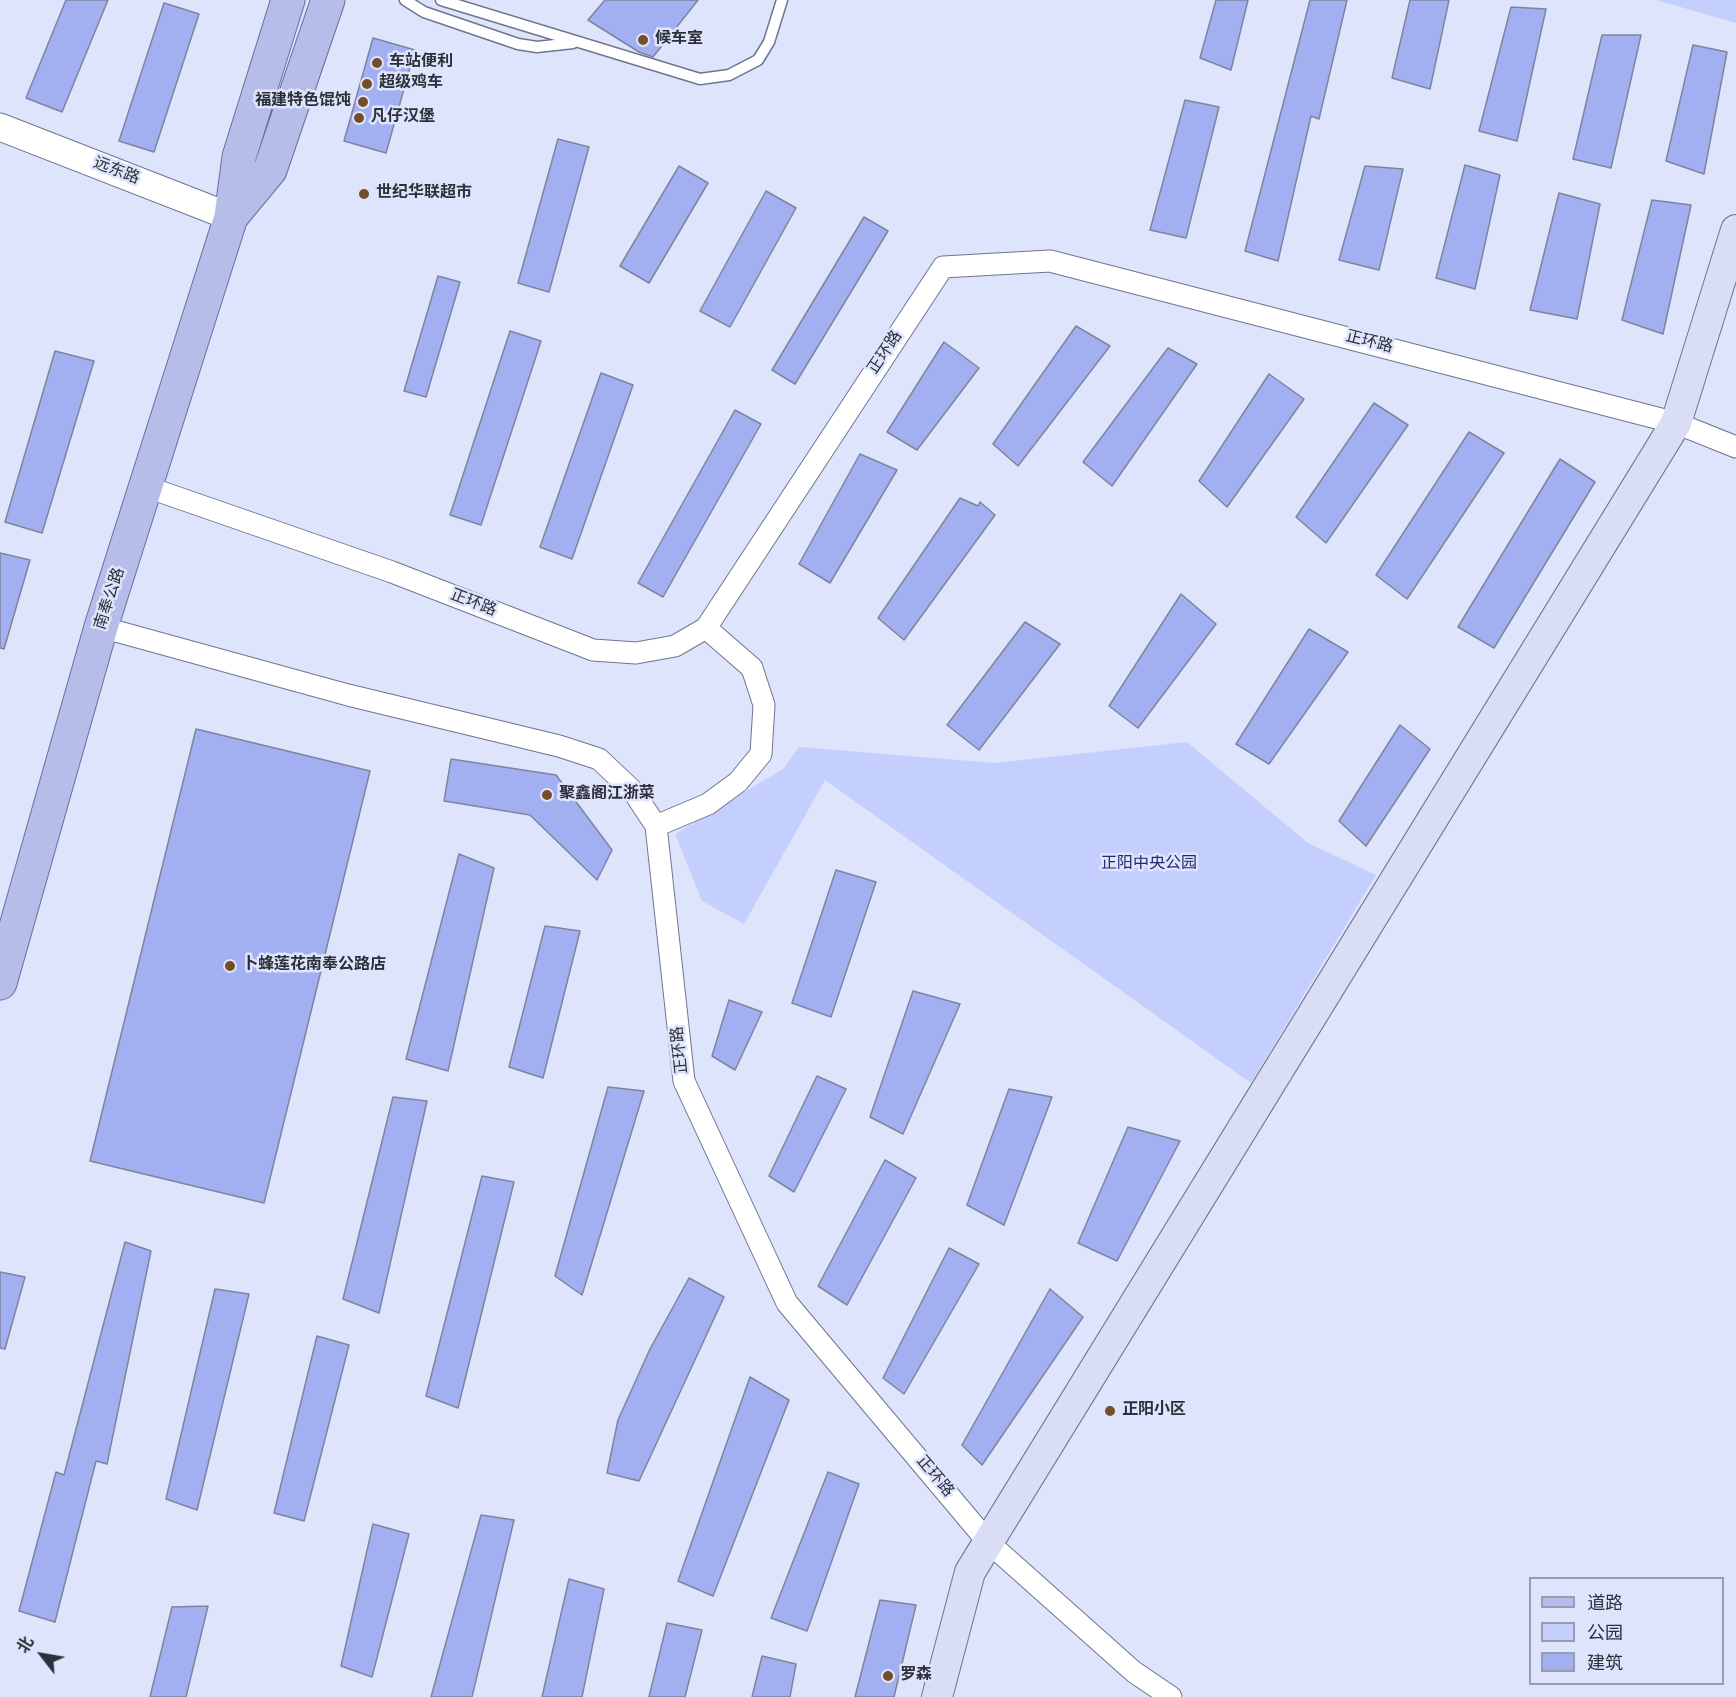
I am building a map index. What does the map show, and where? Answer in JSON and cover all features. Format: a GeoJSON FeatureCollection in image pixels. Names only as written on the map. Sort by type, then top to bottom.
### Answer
{"type":"FeatureCollection","features":[{"type":"Feature","properties":{"kind":"main road","name":"南奉公路"},"geometry":{"type":"LineString","coordinates":[[0,983],[101,627],[231,216],[238,157],[288,0]]}},
{"type":"Feature","properties":{"kind":"main road","name":"南奉公路"},"geometry":{"type":"LineString","coordinates":[[231,216],[270,170],[328,0]]}},
{"type":"Feature","properties":{"kind":"main road"},"geometry":{"type":"LineString","coordinates":[[937,1697],[970,1572],[1676,423],[1736,230]]}},
{"type":"Feature","properties":{"kind":"street","name":"远东路"},"geometry":{"type":"LineString","coordinates":[[0,127],[231,216]]}},
{"type":"Feature","properties":{"kind":"street","name":"正环路"},"geometry":{"type":"LineString","coordinates":[[147,487],[392,572],[593,650],[636,653],[675,646],[706,628],[943,267],[1050,261],[1676,423],[1736,447]]}},
{"type":"Feature","properties":{"kind":"street","name":"正环路"},"geometry":{"type":"LineString","coordinates":[[101,627],[348,695],[559,746],[598,759],[633,791],[656,826],[684,1081],[787,1303],[988,1542],[1134,1672],[1170,1697]]}},
{"type":"Feature","properties":{"kind":"street"},"geometry":{"type":"LineString","coordinates":[[656,826],[708,804],[738,782],[761,754],[764,705],[752,668],[706,628]]}},
{"type":"Feature","properties":{"kind":"lane"},"geometry":{"type":"LineString","coordinates":[[405,0],[424,12],[518,44],[537,47],[579,42]]}},
{"type":"Feature","properties":{"kind":"lane"},"geometry":{"type":"LineString","coordinates":[[441,0],[700,79],[729,75],[758,60],[770,42],[782,0]]}},
{"type":"Feature","properties":{"kind":"green space"},"geometry":{"type":"Polygon","coordinates":[[[1656,0],[1736,0],[1736,23],[1656,0]]]}},
{"type":"Feature","properties":{"kind":"green space","name":"正阳中央公园"},"geometry":{"type":"Polygon","coordinates":[[[1187,742],[1308,843],[1376,875],[1251,1083],[825,780],[744,924],[702,901],[675,834],[783,769],[799,747],[995,763],[1187,742]]]}},
{"type":"Feature","properties":{"kind":"building"},"geometry":{"type":"Polygon","coordinates":[[[66,0],[108,0],[62,112],[26,98],[66,0]]]}},
{"type":"Feature","properties":{"kind":"building","name":"候车室"},"geometry":{"type":"Polygon","coordinates":[[[605,0],[698,0],[653,57],[639,52],[588,20],[605,0]]]}},
{"type":"Feature","properties":{"kind":"building"},"geometry":{"type":"Polygon","coordinates":[[[1216,0],[1248,0],[1231,70],[1200,58],[1216,0]]]}},
{"type":"Feature","properties":{"kind":"building"},"geometry":{"type":"Polygon","coordinates":[[[1310,0],[1347,0],[1319,119],[1311,116],[1278,261],[1245,251],[1310,0]]]}},
{"type":"Feature","properties":{"kind":"building"},"geometry":{"type":"Polygon","coordinates":[[[1410,0],[1449,0],[1430,89],[1392,78],[1410,0]]]}},
{"type":"Feature","properties":{"kind":"building"},"geometry":{"type":"Polygon","coordinates":[[[164,3],[199,14],[154,152],[119,141],[164,3]]]}},
{"type":"Feature","properties":{"kind":"building"},"geometry":{"type":"Polygon","coordinates":[[[1511,7],[1546,9],[1517,141],[1479,131],[1511,7]]]}},
{"type":"Feature","properties":{"kind":"building"},"geometry":{"type":"Polygon","coordinates":[[[1602,35],[1641,35],[1611,168],[1573,159],[1602,35]]]}},
{"type":"Feature","properties":{"kind":"building"},"geometry":{"type":"Polygon","coordinates":[[[373,38],[415,50],[386,153],[344,141],[373,38]]]}},
{"type":"Feature","properties":{"kind":"building"},"geometry":{"type":"Polygon","coordinates":[[[1693,45],[1727,52],[1704,174],[1666,161],[1693,45]]]}},
{"type":"Feature","properties":{"kind":"building"},"geometry":{"type":"Polygon","coordinates":[[[1185,100],[1219,107],[1186,238],[1150,230],[1185,100]]]}},
{"type":"Feature","properties":{"kind":"building"},"geometry":{"type":"Polygon","coordinates":[[[558,139],[589,147],[549,292],[518,283],[558,139]]]}},
{"type":"Feature","properties":{"kind":"building"},"geometry":{"type":"Polygon","coordinates":[[[1465,165],[1500,175],[1475,289],[1436,278],[1465,165]]]}},
{"type":"Feature","properties":{"kind":"building"},"geometry":{"type":"Polygon","coordinates":[[[679,166],[708,183],[649,283],[620,266],[679,166]]]}},
{"type":"Feature","properties":{"kind":"building"},"geometry":{"type":"Polygon","coordinates":[[[1365,166],[1403,169],[1379,270],[1339,260],[1365,166]]]}},
{"type":"Feature","properties":{"kind":"building"},"geometry":{"type":"Polygon","coordinates":[[[766,191],[796,208],[730,327],[700,311],[766,191]]]}},
{"type":"Feature","properties":{"kind":"building"},"geometry":{"type":"Polygon","coordinates":[[[1559,193],[1600,204],[1577,319],[1530,310],[1559,193]]]}},
{"type":"Feature","properties":{"kind":"building"},"geometry":{"type":"Polygon","coordinates":[[[1652,200],[1691,205],[1663,334],[1622,320],[1652,200]]]}},
{"type":"Feature","properties":{"kind":"building"},"geometry":{"type":"Polygon","coordinates":[[[864,217],[888,231],[795,384],[772,370],[864,217]]]}},
{"type":"Feature","properties":{"kind":"building"},"geometry":{"type":"Polygon","coordinates":[[[438,276],[460,282],[426,397],[404,391],[438,276]]]}},
{"type":"Feature","properties":{"kind":"building"},"geometry":{"type":"Polygon","coordinates":[[[1076,326],[1110,346],[1018,466],[993,444],[1076,326]]]}},
{"type":"Feature","properties":{"kind":"building"},"geometry":{"type":"Polygon","coordinates":[[[510,331],[541,341],[481,525],[450,515],[510,331]]]}},
{"type":"Feature","properties":{"kind":"building"},"geometry":{"type":"Polygon","coordinates":[[[944,342],[979,368],[917,450],[887,432],[944,342]]]}},
{"type":"Feature","properties":{"kind":"building"},"geometry":{"type":"Polygon","coordinates":[[[1168,348],[1197,364],[1112,486],[1083,462],[1168,348]]]}},
{"type":"Feature","properties":{"kind":"building"},"geometry":{"type":"Polygon","coordinates":[[[55,351],[94,361],[42,533],[5,522],[55,351]]]}},
{"type":"Feature","properties":{"kind":"building"},"geometry":{"type":"Polygon","coordinates":[[[601,373],[633,385],[572,559],[540,547],[601,373]]]}},
{"type":"Feature","properties":{"kind":"building"},"geometry":{"type":"Polygon","coordinates":[[[1269,374],[1304,399],[1227,507],[1199,481],[1269,374]]]}},
{"type":"Feature","properties":{"kind":"building"},"geometry":{"type":"Polygon","coordinates":[[[1374,403],[1408,425],[1326,543],[1296,517],[1374,403]]]}},
{"type":"Feature","properties":{"kind":"building"},"geometry":{"type":"Polygon","coordinates":[[[735,410],[761,424],[663,597],[638,583],[735,410]]]}},
{"type":"Feature","properties":{"kind":"building"},"geometry":{"type":"Polygon","coordinates":[[[1469,432],[1504,453],[1407,599],[1376,575],[1469,432]]]}},
{"type":"Feature","properties":{"kind":"building"},"geometry":{"type":"Polygon","coordinates":[[[860,454],[897,470],[830,583],[799,564],[860,454]]]}},
{"type":"Feature","properties":{"kind":"building"},"geometry":{"type":"Polygon","coordinates":[[[1560,459],[1595,482],[1494,648],[1458,627],[1560,459]]]}},
{"type":"Feature","properties":{"kind":"building"},"geometry":{"type":"Polygon","coordinates":[[[960,498],[978,506],[980,502],[995,515],[904,640],[878,618],[960,498]]]}},
{"type":"Feature","properties":{"kind":"building"},"geometry":{"type":"Polygon","coordinates":[[[0,553],[30,560],[4,649],[0,648],[0,553]]]}},
{"type":"Feature","properties":{"kind":"building"},"geometry":{"type":"Polygon","coordinates":[[[1181,594],[1216,624],[1138,728],[1109,706],[1181,594]]]}},
{"type":"Feature","properties":{"kind":"building"},"geometry":{"type":"Polygon","coordinates":[[[1025,622],[1060,644],[979,750],[947,725],[1025,622]]]}},
{"type":"Feature","properties":{"kind":"building"},"geometry":{"type":"Polygon","coordinates":[[[1309,629],[1348,652],[1269,764],[1236,744],[1309,629]]]}},
{"type":"Feature","properties":{"kind":"building"},"geometry":{"type":"Polygon","coordinates":[[[1400,725],[1430,749],[1366,846],[1339,821],[1400,725]]]}},
{"type":"Feature","properties":{"kind":"building","name":"卜蜂莲花南奉公路店"},"geometry":{"type":"Polygon","coordinates":[[[196,729],[370,771],[264,1203],[90,1161],[196,729]]]}},
{"type":"Feature","properties":{"kind":"building"},"geometry":{"type":"Polygon","coordinates":[[[451,759],[556,775],[612,850],[597,880],[530,815],[444,801],[451,759]]]}},
{"type":"Feature","properties":{"kind":"building"},"geometry":{"type":"Polygon","coordinates":[[[459,854],[494,868],[448,1071],[406,1059],[459,854]]]}},
{"type":"Feature","properties":{"kind":"building"},"geometry":{"type":"Polygon","coordinates":[[[836,870],[876,882],[831,1017],[792,1003],[836,870]]]}},
{"type":"Feature","properties":{"kind":"building"},"geometry":{"type":"Polygon","coordinates":[[[545,926],[580,931],[543,1078],[509,1067],[545,926]]]}},
{"type":"Feature","properties":{"kind":"building"},"geometry":{"type":"Polygon","coordinates":[[[913,991],[960,1004],[903,1134],[870,1117],[913,991]]]}},
{"type":"Feature","properties":{"kind":"building"},"geometry":{"type":"Polygon","coordinates":[[[729,1000],[762,1012],[735,1070],[712,1056],[729,1000]]]}},
{"type":"Feature","properties":{"kind":"building"},"geometry":{"type":"Polygon","coordinates":[[[817,1076],[846,1089],[794,1192],[769,1176],[817,1076]]]}},
{"type":"Feature","properties":{"kind":"building"},"geometry":{"type":"Polygon","coordinates":[[[608,1087],[644,1091],[582,1295],[555,1276],[608,1087]]]}},
{"type":"Feature","properties":{"kind":"building"},"geometry":{"type":"Polygon","coordinates":[[[1009,1089],[1052,1097],[1004,1225],[967,1205],[1009,1089]]]}},
{"type":"Feature","properties":{"kind":"building"},"geometry":{"type":"Polygon","coordinates":[[[393,1097],[427,1101],[379,1313],[343,1299],[393,1097]]]}},
{"type":"Feature","properties":{"kind":"building"},"geometry":{"type":"Polygon","coordinates":[[[1128,1127],[1180,1141],[1117,1261],[1078,1243],[1128,1127]]]}},
{"type":"Feature","properties":{"kind":"building"},"geometry":{"type":"Polygon","coordinates":[[[885,1160],[916,1178],[847,1305],[818,1286],[885,1160]]]}},
{"type":"Feature","properties":{"kind":"building"},"geometry":{"type":"Polygon","coordinates":[[[482,1176],[514,1182],[458,1408],[426,1396],[482,1176]]]}},
{"type":"Feature","properties":{"kind":"building"},"geometry":{"type":"Polygon","coordinates":[[[125,1242],[151,1251],[107,1464],[96,1461],[55,1622],[19,1611],[56,1472],[64,1475],[125,1242]]]}},
{"type":"Feature","properties":{"kind":"building"},"geometry":{"type":"Polygon","coordinates":[[[949,1248],[979,1264],[904,1394],[883,1378],[949,1248]]]}},
{"type":"Feature","properties":{"kind":"building"},"geometry":{"type":"Polygon","coordinates":[[[0,1272],[25,1277],[5,1349],[0,1348],[0,1272]]]}},
{"type":"Feature","properties":{"kind":"building"},"geometry":{"type":"Polygon","coordinates":[[[689,1278],[724,1297],[639,1481],[607,1473],[618,1420],[650,1349],[689,1278]]]}},
{"type":"Feature","properties":{"kind":"building"},"geometry":{"type":"Polygon","coordinates":[[[215,1289],[249,1294],[197,1510],[166,1499],[215,1289]]]}},
{"type":"Feature","properties":{"kind":"building"},"geometry":{"type":"Polygon","coordinates":[[[1050,1289],[1083,1317],[982,1465],[962,1445],[1050,1289]]]}},
{"type":"Feature","properties":{"kind":"building"},"geometry":{"type":"Polygon","coordinates":[[[317,1336],[349,1345],[304,1521],[274,1513],[317,1336]]]}},
{"type":"Feature","properties":{"kind":"building"},"geometry":{"type":"Polygon","coordinates":[[[750,1377],[789,1400],[713,1596],[678,1581],[750,1377]]]}},
{"type":"Feature","properties":{"kind":"building"},"geometry":{"type":"Polygon","coordinates":[[[828,1472],[859,1484],[807,1631],[771,1618],[828,1472]]]}},
{"type":"Feature","properties":{"kind":"building"},"geometry":{"type":"Polygon","coordinates":[[[481,1515],[514,1520],[472,1697],[431,1697],[481,1515]]]}},
{"type":"Feature","properties":{"kind":"building"},"geometry":{"type":"Polygon","coordinates":[[[373,1524],[409,1534],[372,1677],[341,1666],[373,1524]]]}},
{"type":"Feature","properties":{"kind":"building"},"geometry":{"type":"Polygon","coordinates":[[[569,1579],[604,1589],[582,1697],[542,1697],[569,1579]]]}},
{"type":"Feature","properties":{"kind":"building"},"geometry":{"type":"Polygon","coordinates":[[[880,1600],[916,1605],[894,1697],[855,1697],[880,1600]]]}},
{"type":"Feature","properties":{"kind":"building"},"geometry":{"type":"Polygon","coordinates":[[[208,1606],[186,1697],[150,1697],[172,1607],[208,1606]]]}},
{"type":"Feature","properties":{"kind":"building"},"geometry":{"type":"Polygon","coordinates":[[[667,1623],[702,1630],[685,1697],[649,1697],[667,1623]]]}},
{"type":"Feature","properties":{"kind":"building"},"geometry":{"type":"Polygon","coordinates":[[[762,1656],[796,1664],[790,1697],[752,1697],[762,1656]]]}},
{"type":"Feature","properties":{"kind":"place","name":"候车室"},"geometry":{"type":"Point","coordinates":[643,40]}},
{"type":"Feature","properties":{"kind":"place","name":"车站便利"},"geometry":{"type":"Point","coordinates":[377,63]}},
{"type":"Feature","properties":{"kind":"place","name":"超级鸡车"},"geometry":{"type":"Point","coordinates":[367,84]}},
{"type":"Feature","properties":{"kind":"place","name":"福建特色馄饨"},"geometry":{"type":"Point","coordinates":[363,102]}},
{"type":"Feature","properties":{"kind":"place","name":"凡仔汉堡"},"geometry":{"type":"Point","coordinates":[359,118]}},
{"type":"Feature","properties":{"kind":"place","name":"世纪华联超市"},"geometry":{"type":"Point","coordinates":[364,194]}},
{"type":"Feature","properties":{"kind":"place","name":"聚鑫阁江浙菜"},"geometry":{"type":"Point","coordinates":[547,795]}},
{"type":"Feature","properties":{"kind":"place","name":"卜蜂莲花南奉公路店"},"geometry":{"type":"Point","coordinates":[230,966]}},
{"type":"Feature","properties":{"kind":"place","name":"正阳小区"},"geometry":{"type":"Point","coordinates":[1110,1411]}},
{"type":"Feature","properties":{"kind":"place","name":"罗森"},"geometry":{"type":"Point","coordinates":[888,1676]}}]}
